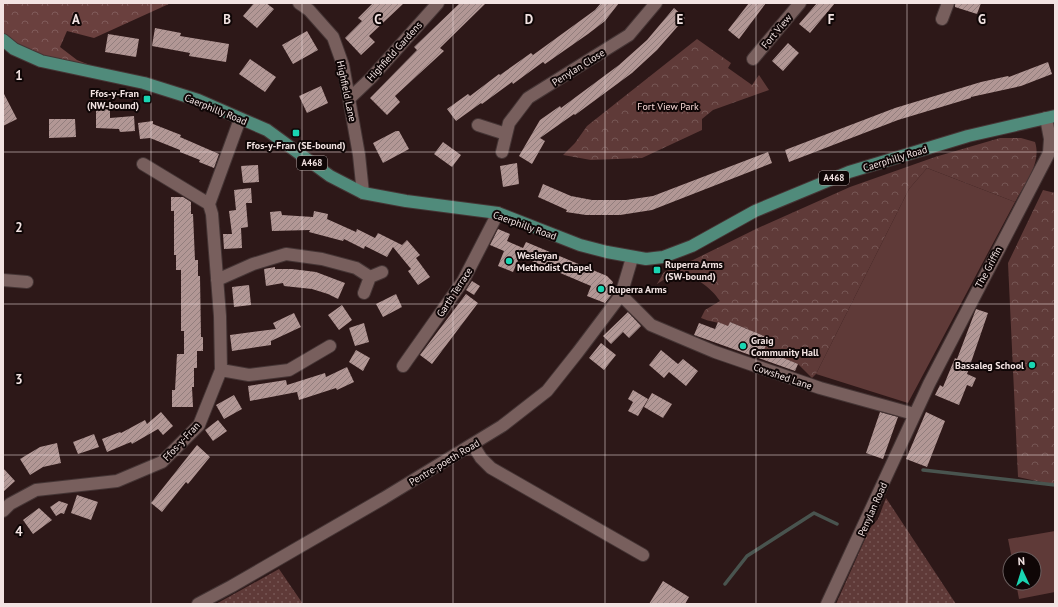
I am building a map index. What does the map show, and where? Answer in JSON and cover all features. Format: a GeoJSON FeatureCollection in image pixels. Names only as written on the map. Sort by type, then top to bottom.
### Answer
{"type":"FeatureCollection","features":[{"type":"Feature","properties":{"kind":"main road","name":"Caerphilly Road"},"geometry":{"type":"LineString","coordinates":[[3,40],[14,49],[42,61],[144,83],[198,100],[267,130],[330,176],[363,193],[406,201],[498,213],[580,245],[632,258],[646,259],[670,254],[692,246],[755,210],[849,172],[968,136],[1050,117]]}},
{"type":"Feature","properties":{"kind":"street","name":"Highfield Lane"},"geometry":{"type":"LineString","coordinates":[[299,3],[309,10],[333,37],[342,64],[350,98],[363,193]]}},
{"type":"Feature","properties":{"kind":"street","name":"Highfield Gardens"},"geometry":{"type":"LineString","coordinates":[[350,98],[371,78],[438,3]]}},
{"type":"Feature","properties":{"kind":"street","name":"Penylan Close"},"geometry":{"type":"LineString","coordinates":[[502,152],[510,123],[528,98],[629,34],[656,3]]}},
{"type":"Feature","properties":{"kind":"street","name":"Fort View"},"geometry":{"type":"LineString","coordinates":[[753,59],[800,3]]}},
{"type":"Feature","properties":{"kind":"street"},"geometry":{"type":"LineString","coordinates":[[942,19],[948,3]]}},
{"type":"Feature","properties":{"kind":"street","name":"The Griffin"},"geometry":{"type":"LineString","coordinates":[[914,414],[977,288],[1049,153],[1050,117]]}},
{"type":"Feature","properties":{"kind":"street"},"geometry":{"type":"LineString","coordinates":[[143,164],[209,204],[240,119]]}},
{"type":"Feature","properties":{"kind":"street"},"geometry":{"type":"LineString","coordinates":[[478,125],[506,134]]}},
{"type":"Feature","properties":{"kind":"street","name":"Ffos-y-Fran"},"geometry":{"type":"LineString","coordinates":[[3,511],[10,504],[36,490],[117,481],[162,462],[199,425],[221,370],[220,316],[212,214],[209,204]]}},
{"type":"Feature","properties":{"kind":"street","name":"Garth Terrace"},"geometry":{"type":"LineString","coordinates":[[403,366],[463,281],[498,213]]}},
{"type":"Feature","properties":{"kind":"street"},"geometry":{"type":"LineString","coordinates":[[217,280],[253,264],[286,254],[322,259],[356,268],[370,278]]}},
{"type":"Feature","properties":{"kind":"street","name":"Pentre-poeth Road"},"geometry":{"type":"LineString","coordinates":[[198,604],[232,586],[473,446],[502,426],[547,391],[621,295],[632,258]]}},
{"type":"Feature","properties":{"kind":"street"},"geometry":{"type":"LineString","coordinates":[[364,293],[370,278],[382,272]]}},
{"type":"Feature","properties":{"kind":"street"},"geometry":{"type":"LineString","coordinates":[[3,280],[26,282]]}},
{"type":"Feature","properties":{"kind":"street","name":"Cowshed Lane"},"geometry":{"type":"LineString","coordinates":[[621,295],[651,325],[715,352],[820,388],[914,414]]}},
{"type":"Feature","properties":{"kind":"street"},"geometry":{"type":"LineString","coordinates":[[221,370],[249,375],[289,370],[330,346]]}},
{"type":"Feature","properties":{"kind":"street","name":"Penylan Road"},"geometry":{"type":"LineString","coordinates":[[827,604],[914,414]]}},
{"type":"Feature","properties":{"kind":"street"},"geometry":{"type":"LineString","coordinates":[[473,446],[481,458],[491,468],[643,556]]}},
{"type":"Feature","properties":{"kind":"green space"},"geometry":{"type":"Polygon","coordinates":[[[3,3],[171,3],[94,38],[67,31],[60,47],[77,60],[123,78],[41,61],[3,40],[3,3]]]}},
{"type":"Feature","properties":{"kind":"green space","name":"Fort View Park"},"geometry":{"type":"Polygon","coordinates":[[[697,39],[731,63],[728,68],[752,85],[759,75],[769,90],[713,110],[702,119],[702,130],[642,158],[591,160],[563,155],[575,143],[587,126],[697,39]]]}},
{"type":"Feature","properties":{"kind":"green space"},"geometry":{"type":"Polygon","coordinates":[[[1000,138],[1021,138],[1035,142],[1037,150],[1031,174],[1015,202],[927,168],[909,189],[816,374],[812,378],[798,364],[763,351],[769,338],[730,322],[728,326],[701,318],[705,310],[720,301],[711,290],[700,282],[681,275],[674,275],[657,284],[664,272],[850,187],[935,157],[1000,138]]]}},
{"type":"Feature","properties":{"kind":"green space"},"geometry":{"type":"Polygon","coordinates":[[[927,168],[1015,202],[908,403],[816,374],[909,189],[927,168]]]}},
{"type":"Feature","properties":{"kind":"green space"},"geometry":{"type":"Polygon","coordinates":[[[1043,190],[1055,193],[1055,485],[1018,477],[1008,263],[1043,190]]]}},
{"type":"Feature","properties":{"kind":"green space"},"geometry":{"type":"Polygon","coordinates":[[[886,498],[956,604],[836,604],[870,528],[878,519],[886,498]]]}},
{"type":"Feature","properties":{"kind":"green space"},"geometry":{"type":"Polygon","coordinates":[[[1055,531],[1055,592],[1019,599],[1018,591],[1042,591],[1042,551],[1010,551],[1008,539],[1055,531]]]}},
{"type":"Feature","properties":{"kind":"green space"},"geometry":{"type":"Polygon","coordinates":[[[279,569],[303,604],[216,604],[279,569]]]}},
{"type":"Feature","properties":{"kind":"building"},"geometry":{"type":"Polygon","coordinates":[[[254,3],[266,3],[274,9],[257,28],[243,16],[254,3]]]}},
{"type":"Feature","properties":{"kind":"building"},"geometry":{"type":"Polygon","coordinates":[[[373,3],[404,3],[369,36],[375,42],[361,55],[345,38],[362,21],[358,18],[373,3]]]}},
{"type":"Feature","properties":{"kind":"building"},"geometry":{"type":"Polygon","coordinates":[[[460,3],[486,3],[440,48],[444,51],[395,96],[400,102],[387,115],[370,98],[417,50],[414,47],[460,3]]]}},
{"type":"Feature","properties":{"kind":"building"},"geometry":{"type":"Polygon","coordinates":[[[601,3],[619,3],[605,21],[545,64],[543,62],[513,84],[512,82],[456,121],[447,109],[468,94],[470,96],[499,74],[500,75],[531,53],[533,55],[595,10],[601,3]]]}},
{"type":"Feature","properties":{"kind":"building"},"geometry":{"type":"Polygon","coordinates":[[[749,3],[766,3],[739,39],[728,30],[749,3]]]}},
{"type":"Feature","properties":{"kind":"building"},"geometry":{"type":"Polygon","coordinates":[[[817,3],[835,3],[810,33],[799,24],[817,3]]]}},
{"type":"Feature","properties":{"kind":"building"},"geometry":{"type":"Polygon","coordinates":[[[955,3],[981,3],[977,14],[955,7],[955,3]]]}},
{"type":"Feature","properties":{"kind":"building"},"geometry":{"type":"Polygon","coordinates":[[[674,8],[685,18],[657,50],[632,73],[575,115],[574,114],[540,138],[545,141],[532,164],[519,156],[540,120],[560,106],[561,108],[619,65],[647,40],[674,8]]]}},
{"type":"Feature","properties":{"kind":"building"},"geometry":{"type":"Polygon","coordinates":[[[155,28],[181,33],[180,36],[229,44],[226,62],[189,56],[190,53],[152,46],[155,28]]]}},
{"type":"Feature","properties":{"kind":"building"},"geometry":{"type":"Polygon","coordinates":[[[307,31],[318,50],[293,64],[282,45],[307,31]]]}},
{"type":"Feature","properties":{"kind":"building"},"geometry":{"type":"Polygon","coordinates":[[[108,34],[139,39],[136,57],[105,52],[108,34]]]}},
{"type":"Feature","properties":{"kind":"building"},"geometry":{"type":"Polygon","coordinates":[[[788,43],[799,53],[783,71],[772,61],[788,43]]]}},
{"type":"Feature","properties":{"kind":"building"},"geometry":{"type":"Polygon","coordinates":[[[250,59],[276,77],[265,92],[239,74],[250,59]]]}},
{"type":"Feature","properties":{"kind":"building"},"geometry":{"type":"Polygon","coordinates":[[[1048,62],[1052,74],[1021,86],[971,97],[898,120],[789,162],[785,150],[895,108],[981,82],[1009,77],[1048,62]]]}},
{"type":"Feature","properties":{"kind":"building"},"geometry":{"type":"Polygon","coordinates":[[[321,86],[328,103],[307,113],[299,96],[321,86]]]}},
{"type":"Feature","properties":{"kind":"building"},"geometry":{"type":"Polygon","coordinates":[[[3,92],[17,119],[3,126],[3,92]]]}},
{"type":"Feature","properties":{"kind":"building"},"geometry":{"type":"Polygon","coordinates":[[[96,109],[110,109],[110,118],[134,116],[135,131],[120,132],[119,129],[96,128],[96,109]]]}},
{"type":"Feature","properties":{"kind":"building"},"geometry":{"type":"Polygon","coordinates":[[[49,119],[75,119],[76,137],[49,138],[49,119]]]}},
{"type":"Feature","properties":{"kind":"building"},"geometry":{"type":"Polygon","coordinates":[[[153,121],[153,124],[181,135],[180,137],[219,154],[214,168],[199,162],[200,160],[180,152],[180,150],[150,138],[140,139],[138,123],[153,121]]]}},
{"type":"Feature","properties":{"kind":"building"},"geometry":{"type":"Polygon","coordinates":[[[396,131],[399,131],[409,149],[383,163],[373,143],[396,131]]]}},
{"type":"Feature","properties":{"kind":"building"},"geometry":{"type":"Polygon","coordinates":[[[443,142],[461,155],[452,167],[434,154],[443,142]]]}},
{"type":"Feature","properties":{"kind":"building"},"geometry":{"type":"Polygon","coordinates":[[[768,152],[772,163],[652,210],[620,215],[586,215],[566,212],[567,210],[538,197],[543,184],[571,196],[592,200],[626,200],[653,196],[768,152]]]}},
{"type":"Feature","properties":{"kind":"building"},"geometry":{"type":"Polygon","coordinates":[[[517,163],[519,184],[503,187],[500,166],[517,163]]]}},
{"type":"Feature","properties":{"kind":"building"},"geometry":{"type":"Polygon","coordinates":[[[258,165],[259,182],[243,183],[241,166],[258,165]]]}},
{"type":"Feature","properties":{"kind":"building"},"geometry":{"type":"Polygon","coordinates":[[[251,188],[252,203],[246,203],[248,227],[241,228],[242,248],[224,249],[223,234],[232,234],[229,211],[236,210],[234,190],[251,188]]]}},
{"type":"Feature","properties":{"kind":"building"},"geometry":{"type":"Polygon","coordinates":[[[171,197],[183,197],[191,202],[195,260],[198,260],[198,276],[200,276],[201,337],[203,337],[203,351],[197,351],[197,368],[194,368],[194,387],[192,387],[193,407],[172,407],[172,390],[175,390],[177,354],[184,354],[184,331],[181,331],[181,270],[176,270],[176,255],[174,255],[174,211],[171,211],[171,197]]]}},
{"type":"Feature","properties":{"kind":"building"},"geometry":{"type":"Polygon","coordinates":[[[281,211],[282,215],[313,217],[314,211],[328,214],[327,219],[356,232],[357,229],[375,238],[378,233],[402,245],[407,240],[420,255],[416,258],[430,277],[418,285],[408,271],[411,269],[393,247],[387,257],[365,246],[364,249],[344,239],[343,241],[309,232],[310,230],[272,231],[270,212],[281,211]]]}},
{"type":"Feature","properties":{"kind":"building"},"geometry":{"type":"Polygon","coordinates":[[[498,229],[510,234],[507,241],[523,248],[526,242],[607,276],[613,282],[610,289],[614,291],[613,293],[605,303],[587,296],[591,286],[520,256],[513,272],[498,266],[504,251],[490,245],[498,229]]]}},
{"type":"Feature","properties":{"kind":"building"},"geometry":{"type":"Polygon","coordinates":[[[275,267],[275,269],[292,269],[316,272],[345,283],[338,299],[312,289],[284,286],[283,283],[266,286],[264,269],[275,267]]]}},
{"type":"Feature","properties":{"kind":"building"},"geometry":{"type":"Polygon","coordinates":[[[472,281],[480,286],[474,295],[466,290],[472,281]]]}},
{"type":"Feature","properties":{"kind":"building"},"geometry":{"type":"Polygon","coordinates":[[[249,285],[251,305],[234,307],[232,287],[249,285]]]}},
{"type":"Feature","properties":{"kind":"building"},"geometry":{"type":"Polygon","coordinates":[[[396,294],[402,307],[383,317],[376,304],[396,294]]]}},
{"type":"Feature","properties":{"kind":"building"},"geometry":{"type":"Polygon","coordinates":[[[466,294],[478,303],[432,364],[420,355],[466,294]]]}},
{"type":"Feature","properties":{"kind":"building"},"geometry":{"type":"Polygon","coordinates":[[[342,305],[352,320],[339,330],[328,315],[342,305]]]}},
{"type":"Feature","properties":{"kind":"building"},"geometry":{"type":"Polygon","coordinates":[[[976,309],[988,313],[967,374],[976,378],[972,387],[967,385],[959,405],[935,395],[940,385],[943,387],[955,358],[957,359],[976,309]]]}},
{"type":"Feature","properties":{"kind":"building"},"geometry":{"type":"Polygon","coordinates":[[[628,312],[641,326],[629,338],[623,332],[611,344],[603,336],[628,312]]]}},
{"type":"Feature","properties":{"kind":"building"},"geometry":{"type":"Polygon","coordinates":[[[294,313],[301,327],[271,341],[271,345],[232,351],[230,335],[276,329],[273,323],[294,313]]]}},
{"type":"Feature","properties":{"kind":"building","name":"Graig Community Hall"},"geometry":{"type":"Polygon","coordinates":[[[718,322],[728,326],[730,322],[769,338],[764,350],[798,364],[795,371],[694,335],[699,323],[715,329],[718,322]]]}},
{"type":"Feature","properties":{"kind":"building"},"geometry":{"type":"Polygon","coordinates":[[[364,323],[369,342],[355,346],[349,328],[364,323]]]}},
{"type":"Feature","properties":{"kind":"building"},"geometry":{"type":"Polygon","coordinates":[[[601,343],[616,355],[604,370],[589,358],[601,343]]]}},
{"type":"Feature","properties":{"kind":"building"},"geometry":{"type":"Polygon","coordinates":[[[356,350],[370,358],[363,371],[349,362],[356,350]]]}},
{"type":"Feature","properties":{"kind":"building"},"geometry":{"type":"Polygon","coordinates":[[[661,350],[678,364],[683,359],[698,371],[686,386],[669,372],[664,378],[649,365],[661,350]]]}},
{"type":"Feature","properties":{"kind":"building"},"geometry":{"type":"Polygon","coordinates":[[[347,367],[354,382],[337,390],[336,388],[299,400],[297,392],[250,401],[248,386],[286,380],[287,385],[325,373],[326,377],[347,367]]]}},
{"type":"Feature","properties":{"kind":"building"},"geometry":{"type":"Polygon","coordinates":[[[633,390],[648,399],[638,416],[628,411],[633,402],[628,399],[633,390]]]}},
{"type":"Feature","properties":{"kind":"building"},"geometry":{"type":"Polygon","coordinates":[[[652,393],[672,404],[663,418],[644,407],[652,393]]]}},
{"type":"Feature","properties":{"kind":"building"},"geometry":{"type":"Polygon","coordinates":[[[234,395],[242,409],[224,419],[216,405],[234,395]]]}},
{"type":"Feature","properties":{"kind":"building"},"geometry":{"type":"Polygon","coordinates":[[[161,412],[173,426],[163,435],[158,429],[132,444],[131,442],[107,452],[102,439],[120,432],[121,433],[145,420],[147,424],[161,412]]]}},
{"type":"Feature","properties":{"kind":"building"},"geometry":{"type":"Polygon","coordinates":[[[880,412],[898,417],[883,459],[866,453],[880,412]]]}},
{"type":"Feature","properties":{"kind":"building"},"geometry":{"type":"Polygon","coordinates":[[[926,412],[945,421],[927,467],[906,459],[926,412]]]}},
{"type":"Feature","properties":{"kind":"building"},"geometry":{"type":"Polygon","coordinates":[[[218,420],[227,431],[213,441],[205,430],[218,420]]]}},
{"type":"Feature","properties":{"kind":"building"},"geometry":{"type":"Polygon","coordinates":[[[94,434],[99,447],[78,454],[73,442],[94,434]]]}},
{"type":"Feature","properties":{"kind":"building"},"geometry":{"type":"Polygon","coordinates":[[[57,443],[61,463],[43,467],[30,475],[20,459],[40,447],[57,443]]]}},
{"type":"Feature","properties":{"kind":"building"},"geometry":{"type":"Polygon","coordinates":[[[197,445],[210,457],[188,484],[186,482],[162,512],[151,503],[197,445]]]}},
{"type":"Feature","properties":{"kind":"building"},"geometry":{"type":"Polygon","coordinates":[[[3,468],[15,481],[3,492],[3,468]]]}},
{"type":"Feature","properties":{"kind":"building"},"geometry":{"type":"Polygon","coordinates":[[[77,495],[98,502],[91,520],[71,513],[77,495]]]}},
{"type":"Feature","properties":{"kind":"building"},"geometry":{"type":"Polygon","coordinates":[[[59,501],[68,504],[64,514],[61,513],[56,516],[50,507],[59,501]]]}},
{"type":"Feature","properties":{"kind":"building"},"geometry":{"type":"Polygon","coordinates":[[[39,508],[52,520],[33,534],[23,520],[39,508]]]}},
{"type":"Feature","properties":{"kind":"building"},"geometry":{"type":"Polygon","coordinates":[[[663,581],[689,597],[685,604],[649,604],[663,581]]]}},
{"type":"Feature","properties":{"kind":"waterway"},"geometry":{"type":"LineString","coordinates":[[923,470],[1055,485]]}},
{"type":"Feature","properties":{"kind":"waterway"},"geometry":{"type":"LineString","coordinates":[[725,584],[747,556],[814,513],[837,524]]}},
{"type":"Feature","properties":{"kind":"place","name":"Ffos-y-Fran (NW-bound)"},"geometry":{"type":"Point","coordinates":[147,99]}},
{"type":"Feature","properties":{"kind":"place","name":"Ffos-y-Fran (SE-bound)"},"geometry":{"type":"Point","coordinates":[296,133]}},
{"type":"Feature","properties":{"kind":"place","name":"Wesleyan Methodist Chapel"},"geometry":{"type":"Point","coordinates":[509,261]}},
{"type":"Feature","properties":{"kind":"place","name":"Ruperra Arms (SW-bound)"},"geometry":{"type":"Point","coordinates":[657,270]}},
{"type":"Feature","properties":{"kind":"place","name":"Ruperra Arms"},"geometry":{"type":"Point","coordinates":[601,289]}},
{"type":"Feature","properties":{"kind":"place","name":"Graig Community Hall"},"geometry":{"type":"Point","coordinates":[743,346]}},
{"type":"Feature","properties":{"kind":"place","name":"Bassaleg School"},"geometry":{"type":"Point","coordinates":[1032,365]}}]}
